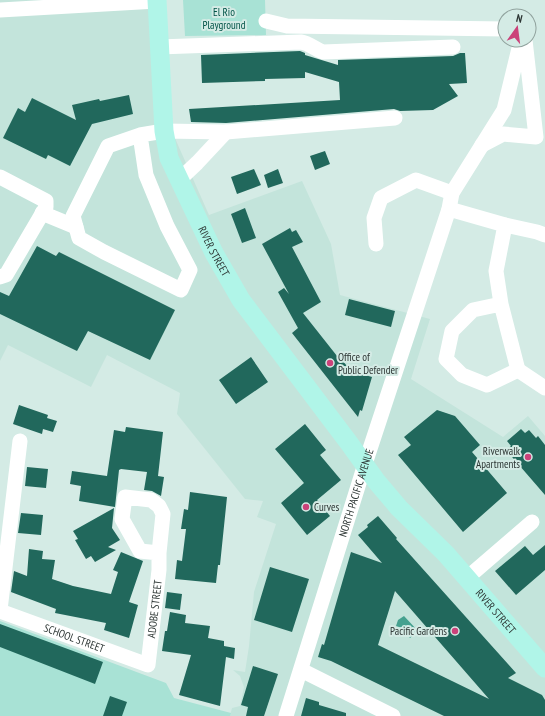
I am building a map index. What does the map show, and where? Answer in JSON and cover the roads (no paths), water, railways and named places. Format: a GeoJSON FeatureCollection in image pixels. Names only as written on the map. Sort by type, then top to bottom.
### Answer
{"type":"FeatureCollection","features":[{"type":"Feature","properties":{"kind":"main road","name":"RIVER STREET"},"geometry":{"type":"LineString","coordinates":[[157,1],[164,131],[169,158],[214,253],[241,300],[365,464],[379,475],[411,506],[446,554],[545,668]]}},
{"type":"Feature","properties":{"kind":"street"},"geometry":{"type":"LineString","coordinates":[[0,10],[157,1]]}},
{"type":"Feature","properties":{"kind":"street"},"geometry":{"type":"LineString","coordinates":[[266,21],[287,26],[497,29]]}},
{"type":"Feature","properties":{"kind":"street"},"geometry":{"type":"LineString","coordinates":[[159,47],[301,42],[307,43],[323,52],[452,47]]}},
{"type":"Feature","properties":{"kind":"street"},"geometry":{"type":"LineString","coordinates":[[376,244],[374,218],[381,198],[416,180],[452,193],[504,110],[519,48]]}},
{"type":"Feature","properties":{"kind":"street"},"geometry":{"type":"LineString","coordinates":[[481,146],[503,134],[536,137],[526,48]]}},
{"type":"Feature","properties":{"kind":"street"},"geometry":{"type":"LineString","coordinates":[[140,135],[146,175],[167,226],[190,270],[181,290],[79,238],[73,216],[108,146],[140,135],[164,131],[226,132],[395,118]]}},
{"type":"Feature","properties":{"kind":"street"},"geometry":{"type":"LineString","coordinates":[[179,180],[226,132]]}},
{"type":"Feature","properties":{"kind":"street"},"geometry":{"type":"LineString","coordinates":[[0,177],[46,201],[46,207],[6,275],[0,277]]}},
{"type":"Feature","properties":{"kind":"street","name":"NORTH PACIFIC AVENUE"},"geometry":{"type":"LineString","coordinates":[[286,716],[365,464],[449,209],[452,193]]}},
{"type":"Feature","properties":{"kind":"street"},"geometry":{"type":"LineString","coordinates":[[449,209],[545,235]]}},
{"type":"Feature","properties":{"kind":"street"},"geometry":{"type":"LineString","coordinates":[[42,213],[76,227]]}},
{"type":"Feature","properties":{"kind":"street"},"geometry":{"type":"LineString","coordinates":[[505,225],[496,270],[501,304],[518,370],[545,388]]}},
{"type":"Feature","properties":{"kind":"street"},"geometry":{"type":"LineString","coordinates":[[501,304],[473,310],[452,332],[446,359],[462,375],[487,385],[518,370]]}},
{"type":"Feature","properties":{"kind":"street"},"geometry":{"type":"LineString","coordinates":[[0,610],[20,441]]}},
{"type":"Feature","properties":{"kind":"street"},"geometry":{"type":"LineString","coordinates":[[467,578],[532,522]]}},
{"type":"Feature","properties":{"kind":"street","name":"ADOBE STREET"},"geometry":{"type":"LineString","coordinates":[[148,665],[159,570],[159,553]]}},
{"type":"Feature","properties":{"kind":"street","name":"SCHOOL STREET"},"geometry":{"type":"LineString","coordinates":[[0,610],[148,665]]}},
{"type":"Feature","properties":{"kind":"street"},"geometry":{"type":"LineString","coordinates":[[301,670],[393,716]]}},
{"type":"Feature","properties":{"kind":"place","name":"Office of Public Defender"},"geometry":{"type":"Point","coordinates":[330,363]}},
{"type":"Feature","properties":{"kind":"place","name":"Riverwalk Apartments"},"geometry":{"type":"Point","coordinates":[528,457]}},
{"type":"Feature","properties":{"kind":"place","name":"Curves"},"geometry":{"type":"Point","coordinates":[306,507]}},
{"type":"Feature","properties":{"kind":"place","name":"Pacific Gardens"},"geometry":{"type":"Point","coordinates":[455,631]}},
{"type":"Feature","properties":{"kind":"park label","name":"El Rio Playground"},"geometry":{"type":"Point","coordinates":[224,18]}}]}
